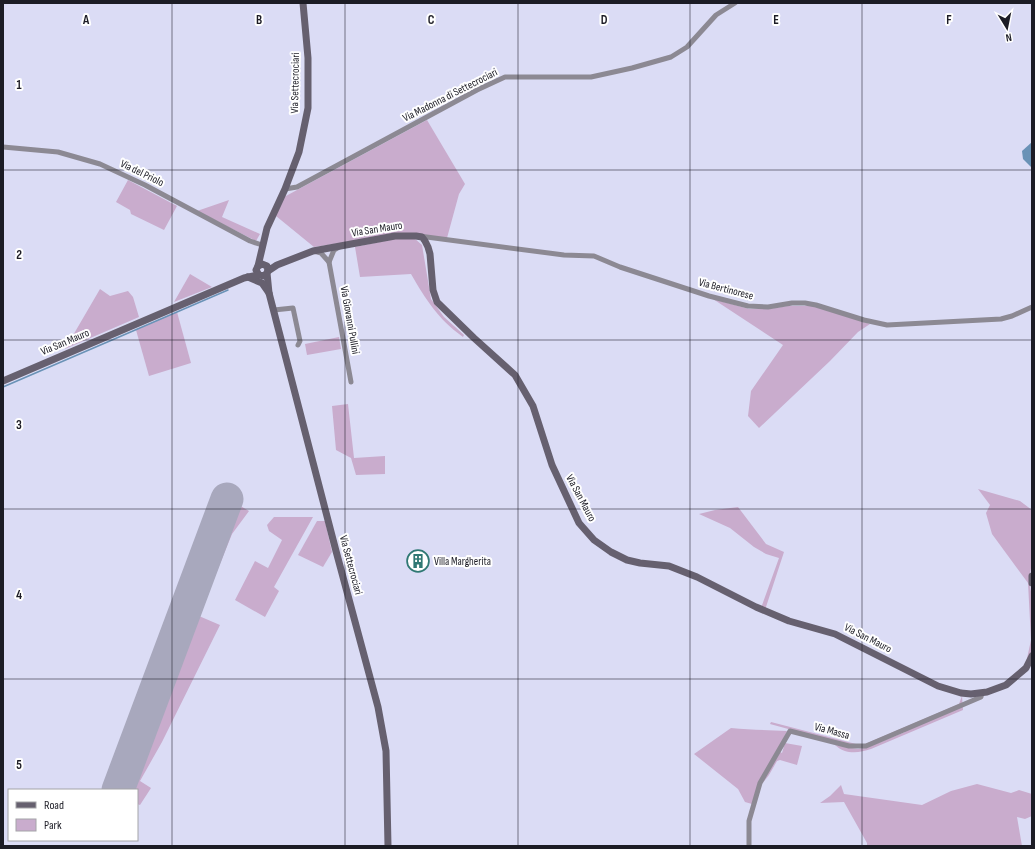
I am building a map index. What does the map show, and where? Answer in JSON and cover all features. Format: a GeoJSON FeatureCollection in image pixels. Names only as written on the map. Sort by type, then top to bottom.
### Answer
{"type":"FeatureCollection","features":[{"type":"Feature","properties":{"kind":"main road","name":"Via Settecrociari"},"geometry":{"type":"LineString","coordinates":[[303,3],[308,58],[308,108],[299,152],[267,228],[262,248],[262,270],[274,310],[378,707],[386,751],[388,846]]}},
{"type":"Feature","properties":{"kind":"main road","name":"Via San Mauro"},"geometry":{"type":"LineString","coordinates":[[3,381],[262,270],[313,251],[395,236],[416,236],[422,238],[428,247],[432,290],[437,302],[474,338],[516,375],[533,406],[552,465],[579,523],[594,540],[611,552],[627,560],[669,566],[697,577],[756,607],[789,621],[835,634],[938,686],[962,693],[982,693],[1006,684],[1029,668],[1032,656]]}},
{"type":"Feature","properties":{"kind":"main road"},"geometry":{"type":"LineString","coordinates":[[246,277],[262,283],[269,293]]}},
{"type":"Feature","properties":{"kind":"main road"},"geometry":{"type":"LineString","coordinates":[[1032,576],[1032,582]]}},
{"type":"Feature","properties":{"kind":"street","name":"Via Madonna di Settecrociari"},"geometry":{"type":"LineString","coordinates":[[285,188],[297,187],[470,94],[505,77],[591,77],[632,68],[671,57],[687,47],[716,15],[735,3]]}},
{"type":"Feature","properties":{"kind":"street","name":"Via del Priolo"},"geometry":{"type":"LineString","coordinates":[[3,147],[58,152],[100,164],[145,185],[262,248]]}},
{"type":"Feature","properties":{"kind":"street","name":"Via Bertinorese"},"geometry":{"type":"LineString","coordinates":[[416,236],[564,254],[594,256],[620,267],[709,296],[748,306],[768,307],[792,303],[810,304],[864,320],[887,324],[972,319],[1001,319],[1032,307]]}},
{"type":"Feature","properties":{"kind":"street"},"geometry":{"type":"LineString","coordinates":[[313,251],[328,258],[334,250],[341,246]]}},
{"type":"Feature","properties":{"kind":"street","name":"Via Giovanni Pullini"},"geometry":{"type":"LineString","coordinates":[[326,248],[351,382]]}},
{"type":"Feature","properties":{"kind":"street"},"geometry":{"type":"LineString","coordinates":[[274,310],[293,308],[300,341],[298,345]]}},
{"type":"Feature","properties":{"kind":"street","name":"Via Massa"},"geometry":{"type":"LineString","coordinates":[[748,846],[749,821],[760,782],[790,730],[849,746],[866,746],[981,697],[982,693]]}},
{"type":"Feature","properties":{"kind":"green space"},"geometry":{"type":"Polygon","coordinates":[[[427,120],[465,184],[459,194],[447,238],[354,241],[314,247],[276,216],[284,197],[427,120]]]}},
{"type":"Feature","properties":{"kind":"green space"},"geometry":{"type":"Polygon","coordinates":[[[128,180],[177,206],[164,230],[131,214],[130,210],[116,202],[128,180]]]}},
{"type":"Feature","properties":{"kind":"green space"},"geometry":{"type":"Polygon","coordinates":[[[229,200],[222,217],[260,234],[256,241],[197,211],[229,200]]]}},
{"type":"Feature","properties":{"kind":"green space"},"geometry":{"type":"Polygon","coordinates":[[[404,237],[414,238],[422,245],[431,299],[444,317],[464,335],[463,337],[446,323],[433,308],[411,274],[360,277],[355,247],[404,237]]]}},
{"type":"Feature","properties":{"kind":"green space"},"geometry":{"type":"Polygon","coordinates":[[[190,274],[212,287],[174,302],[190,274]]]}},
{"type":"Feature","properties":{"kind":"green space"},"geometry":{"type":"Polygon","coordinates":[[[100,289],[110,296],[128,291],[133,297],[139,317],[65,349],[100,289]]]}},
{"type":"Feature","properties":{"kind":"green space"},"geometry":{"type":"Polygon","coordinates":[[[713,299],[749,309],[768,309],[788,306],[817,306],[870,324],[858,332],[830,361],[759,428],[748,416],[751,391],[783,345],[713,299]]]}},
{"type":"Feature","properties":{"kind":"green space"},"geometry":{"type":"Polygon","coordinates":[[[177,312],[191,363],[149,376],[136,330],[177,312]]]}},
{"type":"Feature","properties":{"kind":"green space"},"geometry":{"type":"Polygon","coordinates":[[[339,337],[341,349],[307,355],[305,344],[339,337]]]}},
{"type":"Feature","properties":{"kind":"green space"},"geometry":{"type":"Polygon","coordinates":[[[348,404],[354,458],[385,456],[385,474],[356,475],[351,458],[336,450],[332,406],[348,404]]]}},
{"type":"Feature","properties":{"kind":"green space"},"geometry":{"type":"Polygon","coordinates":[[[978,489],[1020,501],[1032,510],[1032,563],[1029,579],[1032,598],[1032,653],[1026,663],[1031,640],[1028,583],[992,534],[986,513],[990,505],[978,489]]]}},
{"type":"Feature","properties":{"kind":"green space"},"geometry":{"type":"Polygon","coordinates":[[[232,501],[249,511],[232,534],[199,616],[220,625],[162,742],[140,781],[151,788],[140,805],[138,804],[138,789],[124,789],[146,735],[232,501]]]}},
{"type":"Feature","properties":{"kind":"green space"},"geometry":{"type":"Polygon","coordinates":[[[738,507],[766,544],[784,552],[765,610],[761,608],[779,558],[766,554],[754,547],[730,528],[699,514],[738,507]]]}},
{"type":"Feature","properties":{"kind":"green space"},"geometry":{"type":"Polygon","coordinates":[[[274,517],[313,517],[274,587],[279,591],[265,617],[235,600],[255,561],[268,568],[282,540],[269,531],[267,525],[274,517]]]}},
{"type":"Feature","properties":{"kind":"green space"},"geometry":{"type":"Polygon","coordinates":[[[317,521],[325,521],[332,552],[323,567],[298,555],[317,521]]]}},
{"type":"Feature","properties":{"kind":"green space"},"geometry":{"type":"Polygon","coordinates":[[[962,696],[963,710],[871,749],[862,751],[848,752],[835,745],[858,749],[868,747],[905,732],[905,729],[865,745],[854,747],[770,724],[771,722],[856,744],[865,744],[959,704],[962,696]]]}},
{"type":"Feature","properties":{"kind":"green space"},"geometry":{"type":"Polygon","coordinates":[[[731,728],[787,731],[752,804],[745,802],[738,789],[694,754],[731,728]]]}},
{"type":"Feature","properties":{"kind":"green space"},"geometry":{"type":"Polygon","coordinates":[[[785,743],[802,746],[797,765],[780,760],[777,761],[762,784],[780,752],[782,753],[785,743]]]}},
{"type":"Feature","properties":{"kind":"green space"},"geometry":{"type":"Polygon","coordinates":[[[977,784],[1011,793],[1019,790],[1032,794],[1032,816],[1025,819],[1017,817],[1022,846],[867,846],[867,843],[844,802],[820,803],[841,785],[844,794],[922,805],[951,791],[977,784]]]}},
{"type":"Feature","properties":{"kind":"water"},"geometry":{"type":"Polygon","coordinates":[[[1032,142],[1032,168],[1023,159],[1022,151],[1032,142]]]}},
{"type":"Feature","properties":{"kind":"waterway"},"geometry":{"type":"LineString","coordinates":[[3,387],[228,290]]}},
{"type":"Feature","properties":{"kind":"runway"},"geometry":{"type":"LineString","coordinates":[[118,789],[227,499]]}},
{"type":"Feature","properties":{"kind":"place","name":"Villa Margherita"},"geometry":{"type":"Point","coordinates":[418,561]}}]}
